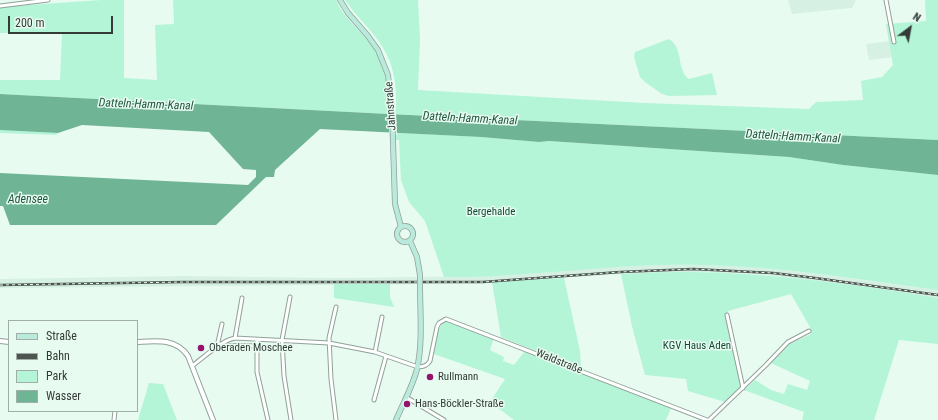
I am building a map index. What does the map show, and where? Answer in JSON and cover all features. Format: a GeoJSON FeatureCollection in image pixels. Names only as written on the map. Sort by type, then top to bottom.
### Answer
{"type":"FeatureCollection","features":[{"type":"Feature","properties":{"kind":"main road","name":"Jahnstraße"},"geometry":{"type":"LineString","coordinates":[[340,0],[348,13],[374,43],[382,57],[388,75],[392,110],[395,204],[401,227]]}},
{"type":"Feature","properties":{"kind":"main road"},"geometry":{"type":"LineString","coordinates":[[401,227],[409,227],[413,231],[413,238],[410,241],[403,242],[398,238],[397,233],[401,227]]}},
{"type":"Feature","properties":{"kind":"main road"},"geometry":{"type":"LineString","coordinates":[[396,420],[418,367],[420,344],[420,275],[418,257],[410,241]]}},
{"type":"Feature","properties":{"kind":"street"},"geometry":{"type":"LineString","coordinates":[[0,6],[48,0]]}},
{"type":"Feature","properties":{"kind":"street"},"geometry":{"type":"LineString","coordinates":[[886,0],[894,42]]}},
{"type":"Feature","properties":{"kind":"street"},"geometry":{"type":"LineString","coordinates":[[290,297],[282,340],[284,376],[291,420]]}},
{"type":"Feature","properties":{"kind":"street"},"geometry":{"type":"LineString","coordinates":[[234,338],[242,298]]}},
{"type":"Feature","properties":{"kind":"street"},"geometry":{"type":"LineString","coordinates":[[336,307],[329,343],[331,379],[336,420]]}},
{"type":"Feature","properties":{"kind":"street"},"geometry":{"type":"LineString","coordinates":[[728,315],[743,388]]}},
{"type":"Feature","properties":{"kind":"street"},"geometry":{"type":"LineString","coordinates":[[375,352],[382,317]]}},
{"type":"Feature","properties":{"kind":"street","name":"Waldstraße"},"geometry":{"type":"LineString","coordinates":[[418,367],[428,365],[437,327],[443,320],[450,319],[708,420]]}},
{"type":"Feature","properties":{"kind":"street"},"geometry":{"type":"LineString","coordinates":[[219,345],[218,342],[222,324]]}},
{"type":"Feature","properties":{"kind":"street"},"geometry":{"type":"LineString","coordinates":[[708,420],[743,388],[788,342],[808,331]]}},
{"type":"Feature","properties":{"kind":"street"},"geometry":{"type":"LineString","coordinates":[[192,366],[219,345],[234,338],[329,343],[375,352],[418,367]]}},
{"type":"Feature","properties":{"kind":"street"},"geometry":{"type":"LineString","coordinates":[[257,340],[257,372],[268,420]]}},
{"type":"Feature","properties":{"kind":"street"},"geometry":{"type":"LineString","coordinates":[[138,342],[168,342],[176,344],[185,352],[192,366],[212,420]]}},
{"type":"Feature","properties":{"kind":"street"},"geometry":{"type":"LineString","coordinates":[[219,345],[257,346]]}},
{"type":"Feature","properties":{"kind":"street"},"geometry":{"type":"LineString","coordinates":[[374,400],[386,356]]}},
{"type":"Feature","properties":{"kind":"street"},"geometry":{"type":"LineString","coordinates":[[406,397],[444,420]]}},
{"type":"Feature","properties":{"kind":"shaded area"},"geometry":{"type":"Polygon","coordinates":[[[788,0],[856,0],[852,8],[792,14],[788,0]]]}},
{"type":"Feature","properties":{"kind":"shaded area"},"geometry":{"type":"Polygon","coordinates":[[[890,41],[893,57],[869,60],[866,44],[890,41]]]}},
{"type":"Feature","properties":{"kind":"shaded area"},"geometry":{"type":"Polygon","coordinates":[[[658,265],[742,266],[794,271],[938,290],[938,298],[811,280],[756,274],[704,272],[621,274],[492,282],[429,284],[0,288],[0,279],[182,276],[337,278],[494,276],[592,268],[658,265]]]}},
{"type":"Feature","properties":{"kind":"green space"},"geometry":{"type":"Polygon","coordinates":[[[101,0],[124,0],[124,78],[157,80],[155,25],[174,24],[173,0],[336,0],[346,16],[377,53],[385,76],[388,110],[396,110],[395,82],[390,61],[383,47],[373,33],[345,0],[418,0],[420,40],[418,90],[645,103],[809,109],[816,102],[863,100],[861,81],[882,77],[893,65],[886,24],[926,21],[925,0],[938,0],[938,140],[0,94],[0,80],[60,80],[62,33],[0,33],[0,7],[101,0]]]}},
{"type":"Feature","properties":{"kind":"green space"},"geometry":{"type":"Polygon","coordinates":[[[669,39],[677,48],[682,70],[685,75],[689,79],[712,73],[717,95],[669,96],[662,94],[640,77],[634,57],[635,52],[669,39]]]}},
{"type":"Feature","properties":{"kind":"green space"},"geometry":{"type":"Polygon","coordinates":[[[0,130],[58,133],[56,135],[0,133],[0,130]]]}},
{"type":"Feature","properties":{"kind":"green space","name":"Bergehalde"},"geometry":{"type":"Polygon","coordinates":[[[389,132],[789,157],[843,165],[938,175],[938,290],[792,271],[703,265],[651,265],[495,276],[444,277],[425,221],[409,202],[401,180],[399,140],[390,139],[389,132]]]}},
{"type":"Feature","properties":{"kind":"green space","name":"KGV Haus Aden"},"geometry":{"type":"Polygon","coordinates":[[[708,272],[807,279],[938,298],[938,344],[899,340],[874,420],[802,420],[804,412],[744,390],[755,380],[771,390],[784,394],[788,384],[807,390],[810,381],[771,363],[789,344],[811,334],[811,329],[791,294],[728,311],[726,319],[741,386],[725,402],[688,391],[686,379],[645,375],[632,326],[621,274],[708,272]]]}},
{"type":"Feature","properties":{"kind":"green space"},"geometry":{"type":"Polygon","coordinates":[[[564,278],[580,351],[581,369],[501,337],[492,282],[564,278]]]}},
{"type":"Feature","properties":{"kind":"green space"},"geometry":{"type":"Polygon","coordinates":[[[334,284],[390,284],[390,297],[394,307],[334,298],[334,284]]]}},
{"type":"Feature","properties":{"kind":"green space"},"geometry":{"type":"Polygon","coordinates":[[[448,321],[494,338],[490,350],[504,357],[503,361],[514,365],[525,351],[671,408],[666,420],[514,420],[490,402],[505,379],[434,354],[439,330],[444,323],[448,321]]]}},
{"type":"Feature","properties":{"kind":"green space"},"geometry":{"type":"Polygon","coordinates":[[[149,383],[163,384],[177,420],[138,420],[149,383]]]}},
{"type":"Feature","properties":{"kind":"water"},"geometry":{"type":"Polygon","coordinates":[[[0,94],[938,140],[938,175],[843,165],[789,157],[549,141],[539,142],[481,137],[320,129],[275,170],[274,177],[266,177],[216,225],[10,225],[3,206],[0,206],[0,173],[248,185],[256,177],[256,170],[243,169],[209,132],[82,125],[58,133],[0,130],[0,94]]]}},
{"type":"Feature","properties":{"kind":"pier"},"geometry":{"type":"Polygon","coordinates":[[[389,112],[396,112],[397,135],[389,134],[389,112]]]}},
{"type":"Feature","properties":{"kind":"railway"},"geometry":{"type":"LineString","coordinates":[[0,285],[183,282],[483,282],[620,272],[693,269],[773,273],[938,295]]}},
{"type":"Feature","properties":{"kind":"place","name":"Oberaden Moschee"},"geometry":{"type":"Point","coordinates":[201,348]}},
{"type":"Feature","properties":{"kind":"place","name":"Rullmann"},"geometry":{"type":"Point","coordinates":[430,377]}},
{"type":"Feature","properties":{"kind":"place","name":"Hans-Böckler-Straße"},"geometry":{"type":"Point","coordinates":[407,404]}},
{"type":"Feature","properties":{"kind":"water label","name":"Datteln-Hamm-Kanal"},"geometry":{"type":"Point","coordinates":[146,105]}},
{"type":"Feature","properties":{"kind":"water label","name":"Datteln-Hamm-Kanal"},"geometry":{"type":"Point","coordinates":[470,119]}},
{"type":"Feature","properties":{"kind":"water label","name":"Datteln-Hamm-Kanal"},"geometry":{"type":"Point","coordinates":[793,137]}},
{"type":"Feature","properties":{"kind":"water label","name":"Adensee"},"geometry":{"type":"Point","coordinates":[28,200]}}]}
